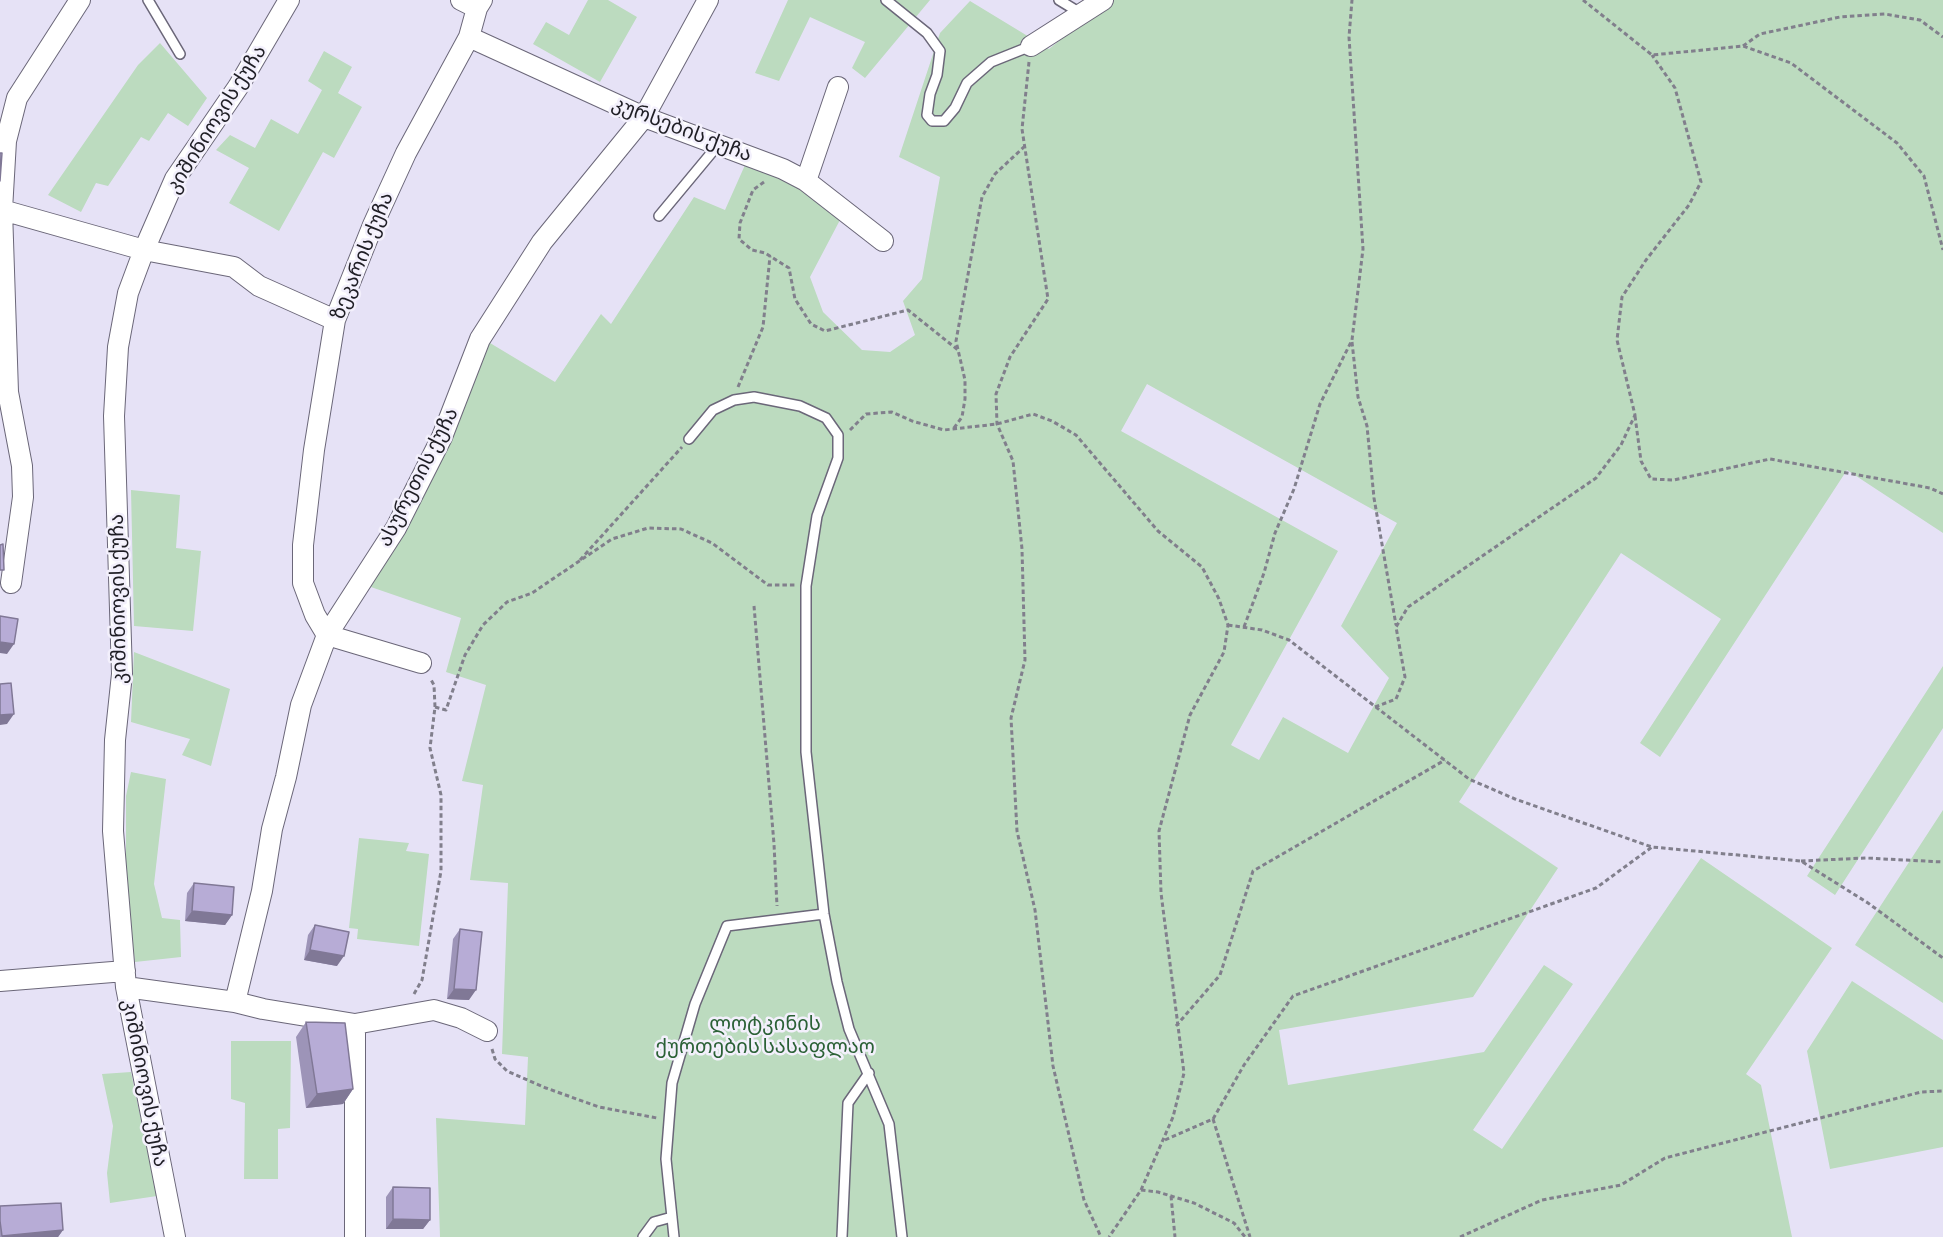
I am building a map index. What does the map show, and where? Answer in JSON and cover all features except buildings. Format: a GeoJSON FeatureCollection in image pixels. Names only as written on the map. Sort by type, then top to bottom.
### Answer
{"type":"FeatureCollection","features":[{"type":"Feature","properties":{"kind":"street"},"geometry":{"type":"LineString","coordinates":[[11,583],[8,539],[23,497],[22,466],[8,392],[1,211],[6,141],[17,98],[80,0]]}},
{"type":"Feature","properties":{"kind":"street","name":"კიშინიოვის ქუჩა"},"geometry":{"type":"LineString","coordinates":[[175,1237],[125,979],[112,831],[115,740],[122,674],[114,416],[118,347],[128,293],[175,179],[237,87],[289,0]]}},
{"type":"Feature","properties":{"kind":"street","name":"ასურეთის ქუჩა"},"geometry":{"type":"LineString","coordinates":[[235,1002],[262,891],[272,829],[301,705],[327,635],[396,528],[442,437],[480,339],[542,242],[644,117],[708,0]]}},
{"type":"Feature","properties":{"kind":"street"},"geometry":{"type":"LineString","coordinates":[[1031,46],[1103,0]]}},
{"type":"Feature","properties":{"kind":"street","name":"ზეკარის ქუჩა"},"geometry":{"type":"LineString","coordinates":[[327,635],[315,615],[303,583],[303,545],[314,450],[335,320],[373,225],[406,153],[469,37],[473,3]]}},
{"type":"Feature","properties":{"kind":"street","name":"კურსების ქუჩა"},"geometry":{"type":"LineString","coordinates":[[469,37],[644,117],[783,169],[806,181],[883,241]]}},
{"type":"Feature","properties":{"kind":"street"},"geometry":{"type":"LineString","coordinates":[[806,181],[838,87]]}},
{"type":"Feature","properties":{"kind":"street"},"geometry":{"type":"LineString","coordinates":[[1,211],[144,250],[234,267],[259,286],[335,320]]}},
{"type":"Feature","properties":{"kind":"street"},"geometry":{"type":"LineString","coordinates":[[327,635],[421,663]]}},
{"type":"Feature","properties":{"kind":"street"},"geometry":{"type":"LineString","coordinates":[[0,981],[125,979],[263,1010],[355,1024],[434,1010],[487,1031]]}},
{"type":"Feature","properties":{"kind":"street"},"geometry":{"type":"LineString","coordinates":[[355,1024],[355,1237]]}},
{"type":"Feature","properties":{"kind":"lane"},"geometry":{"type":"LineString","coordinates":[[148,0],[180,54]]}},
{"type":"Feature","properties":{"kind":"lane"},"geometry":{"type":"LineString","coordinates":[[886,0],[927,33],[940,51],[938,75],[930,94],[927,115],[932,121],[944,121],[955,108],[967,83],[991,62],[1031,46]]}},
{"type":"Feature","properties":{"kind":"lane"},"geometry":{"type":"LineString","coordinates":[[1059,0],[1082,14]]}},
{"type":"Feature","properties":{"kind":"lane"},"geometry":{"type":"LineString","coordinates":[[659,216],[718,145]]}},
{"type":"Feature","properties":{"kind":"lane"},"geometry":{"type":"LineString","coordinates":[[689,439],[713,410],[734,400],[754,397],[800,406],[826,418],[838,435],[838,458],[817,516],[806,586],[806,752],[824,914],[837,982],[849,1029],[889,1124],[902,1237]]}},
{"type":"Feature","properties":{"kind":"lane"},"geometry":{"type":"LineString","coordinates":[[674,1237],[666,1159],[672,1083],[695,1004],[727,926],[824,914]]}},
{"type":"Feature","properties":{"kind":"lane"},"geometry":{"type":"LineString","coordinates":[[843,1237],[848,1103],[869,1073]]}},
{"type":"Feature","properties":{"kind":"lane"},"geometry":{"type":"LineString","coordinates":[[643,1237],[654,1222],[672,1217]]}},
{"type":"Feature","properties":{"kind":"path"},"geometry":{"type":"LineString","coordinates":[[1352,0],[1349,37],[1363,249],[1352,340],[1358,397],[1367,426],[1374,498],[1405,676],[1396,699],[1376,707]]}},
{"type":"Feature","properties":{"kind":"path"},"geometry":{"type":"LineString","coordinates":[[1583,0],[1652,55],[1675,88],[1701,182],[1689,205],[1646,260],[1622,297],[1617,340],[1635,415],[1641,461],[1651,479],[1674,480],[1770,459],[1930,488],[1943,494]]}},
{"type":"Feature","properties":{"kind":"path"},"geometry":{"type":"LineString","coordinates":[[1743,46],[1760,34],[1840,18],[1885,14],[1920,20],[1943,37]]}},
{"type":"Feature","properties":{"kind":"path"},"geometry":{"type":"LineString","coordinates":[[1031,46],[1022,129],[1048,299],[1010,357],[996,394],[998,424],[1014,461],[1022,549],[1025,660],[1011,718],[1017,831],[1035,910],[1053,1066],[1084,1200],[1101,1237]]}},
{"type":"Feature","properties":{"kind":"path"},"geometry":{"type":"LineString","coordinates":[[1652,55],[1743,46],[1791,63],[1897,143],[1924,176],[1943,250]]}},
{"type":"Feature","properties":{"kind":"path"},"geometry":{"type":"LineString","coordinates":[[953,429],[962,417],[965,399],[965,380],[956,341],[982,197],[995,174],[1024,146]]}},
{"type":"Feature","properties":{"kind":"path"},"geometry":{"type":"LineString","coordinates":[[783,169],[753,190],[740,223],[739,239],[752,250],[770,256],[789,268],[795,298],[811,324],[825,331],[908,310],[958,350]]}},
{"type":"Feature","properties":{"kind":"path"},"geometry":{"type":"LineString","coordinates":[[734,400],[744,369],[763,327],[770,256]]}},
{"type":"Feature","properties":{"kind":"path"},"geometry":{"type":"LineString","coordinates":[[1244,627],[1264,573],[1275,533],[1294,489],[1320,404],[1352,340]]}},
{"type":"Feature","properties":{"kind":"path"},"geometry":{"type":"LineString","coordinates":[[838,445],[866,414],[892,412],[912,421],[944,430],[998,424],[1034,414],[1076,435],[1158,531],[1202,567],[1219,599],[1228,625],[1224,652],[1190,715],[1159,831],[1161,893],[1170,953],[1176,1027],[1184,1073],[1173,1117],[1141,1190],[1109,1237]]}},
{"type":"Feature","properties":{"kind":"path"},"geometry":{"type":"LineString","coordinates":[[1396,627],[1408,607],[1596,478],[1621,446],[1635,415]]}},
{"type":"Feature","properties":{"kind":"path"},"geometry":{"type":"LineString","coordinates":[[575,564],[689,439]]}},
{"type":"Feature","properties":{"kind":"path"},"geometry":{"type":"LineString","coordinates":[[435,707],[446,710],[465,655],[483,625],[507,602],[532,593],[612,539],[648,528],[681,529],[712,543],[768,585],[806,586]]}},
{"type":"Feature","properties":{"kind":"path"},"geometry":{"type":"LineString","coordinates":[[754,606],[774,844],[777,919]]}},
{"type":"Feature","properties":{"kind":"path"},"geometry":{"type":"LineString","coordinates":[[1228,625],[1244,627],[1289,640],[1469,779],[1515,800],[1652,847],[1801,861],[1866,858],[1943,862]]}},
{"type":"Feature","properties":{"kind":"path"},"geometry":{"type":"LineString","coordinates":[[402,1014],[422,980],[441,871],[441,795],[430,748],[435,707],[434,685],[421,663]]}},
{"type":"Feature","properties":{"kind":"path"},"geometry":{"type":"LineString","coordinates":[[1176,1027],[1220,975],[1253,872],[1445,760]]}},
{"type":"Feature","properties":{"kind":"path"},"geometry":{"type":"LineString","coordinates":[[1163,1140],[1213,1119],[1244,1065],[1293,996],[1596,888],[1652,847]]}},
{"type":"Feature","properties":{"kind":"path"},"geometry":{"type":"LineString","coordinates":[[1801,861],[1868,903],[1943,958]]}},
{"type":"Feature","properties":{"kind":"path"},"geometry":{"type":"LineString","coordinates":[[487,1031],[495,1059],[507,1071],[599,1107],[668,1120]]}},
{"type":"Feature","properties":{"kind":"path"},"geometry":{"type":"LineString","coordinates":[[1460,1237],[1475,1228],[1542,1200],[1622,1185],[1665,1158],[1921,1092],[1943,1090]]}},
{"type":"Feature","properties":{"kind":"path"},"geometry":{"type":"LineString","coordinates":[[1213,1119],[1250,1237]]}},
{"type":"Feature","properties":{"kind":"path"},"geometry":{"type":"LineString","coordinates":[[1141,1190],[1194,1203],[1234,1223],[1245,1237]]}},
{"type":"Feature","properties":{"kind":"path"},"geometry":{"type":"LineString","coordinates":[[1171,1196],[1175,1237]]}},
{"type":"Feature","properties":{"kind":"green space"},"geometry":{"type":"Polygon","coordinates":[[[588,0],[608,0],[637,17],[600,82],[533,44],[546,22],[569,35],[588,0]]]}},
{"type":"Feature","properties":{"kind":"green space"},"geometry":{"type":"Polygon","coordinates":[[[788,0],[930,0],[865,78],[852,68],[865,42],[810,17],[779,81],[755,73],[788,0]]]}},
{"type":"Feature","properties":{"kind":"green space","name":"ლოტკინის ქურთების სასაფლაო"},"geometry":{"type":"Polygon","coordinates":[[[1109,0],[1943,0],[1943,533],[1847,470],[1660,757],[1640,743],[1721,619],[1621,553],[1459,802],[1558,868],[1473,997],[1279,1030],[1288,1085],[1484,1052],[1544,965],[1573,984],[1473,1130],[1502,1149],[1701,858],[1832,948],[1746,1074],[1761,1085],[1792,1237],[440,1237],[436,1118],[525,1125],[528,1057],[502,1054],[508,883],[470,880],[483,785],[462,781],[486,685],[446,672],[461,618],[368,586],[485,340],[555,382],[601,314],[611,324],[694,197],[725,210],[745,165],[789,179],[840,220],[810,277],[823,312],[862,350],[890,352],[915,335],[903,301],[922,279],[940,177],[899,157],[940,33],[970,1],[1049,49],[1109,0]],[[1147,384],[1121,431],[1338,551],[1231,745],[1259,760],[1283,717],[1348,753],[1389,678],[1341,626],[1397,523],[1147,384]]]}},
{"type":"Feature","properties":{"kind":"green space"},"geometry":{"type":"Polygon","coordinates":[[[160,43],[207,98],[188,126],[168,113],[149,141],[141,137],[108,186],[96,183],[81,212],[48,195],[138,65],[160,43]]]}},
{"type":"Feature","properties":{"kind":"green space"},"geometry":{"type":"Polygon","coordinates":[[[324,51],[352,67],[338,93],[362,107],[334,158],[323,152],[279,231],[229,203],[249,168],[216,150],[230,135],[255,148],[271,119],[298,134],[322,90],[308,81],[324,51]]]}},
{"type":"Feature","properties":{"kind":"green space"},"geometry":{"type":"Polygon","coordinates":[[[131,490],[180,495],[176,548],[201,551],[193,631],[134,626],[131,490]]]}},
{"type":"Feature","properties":{"kind":"green space"},"geometry":{"type":"Polygon","coordinates":[[[134,652],[230,689],[211,766],[182,755],[190,739],[131,722],[134,652]]]}},
{"type":"Feature","properties":{"kind":"green space"},"geometry":{"type":"Polygon","coordinates":[[[1943,666],[1943,728],[1835,895],[1807,876],[1943,666]]]}},
{"type":"Feature","properties":{"kind":"green space"},"geometry":{"type":"Polygon","coordinates":[[[131,772],[166,779],[154,884],[162,918],[180,920],[181,957],[135,962],[126,886],[126,796],[131,772]]]}},
{"type":"Feature","properties":{"kind":"green space"},"geometry":{"type":"Polygon","coordinates":[[[1943,810],[1943,1003],[1855,945],[1943,810]]]}},
{"type":"Feature","properties":{"kind":"green space"},"geometry":{"type":"Polygon","coordinates":[[[359,838],[409,843],[406,851],[429,854],[419,946],[357,939],[358,929],[349,928],[359,838]]]}},
{"type":"Feature","properties":{"kind":"green space"},"geometry":{"type":"Polygon","coordinates":[[[1852,981],[1943,1040],[1943,1147],[1830,1169],[1807,1051],[1852,981]]]}},
{"type":"Feature","properties":{"kind":"green space"},"geometry":{"type":"Polygon","coordinates":[[[231,1041],[291,1041],[290,1128],[278,1129],[278,1179],[244,1179],[245,1103],[231,1099],[231,1041]]]}},
{"type":"Feature","properties":{"kind":"green space"},"geometry":{"type":"Polygon","coordinates":[[[131,1072],[157,1196],[110,1203],[107,1173],[113,1126],[102,1074],[131,1072]]]}}]}
